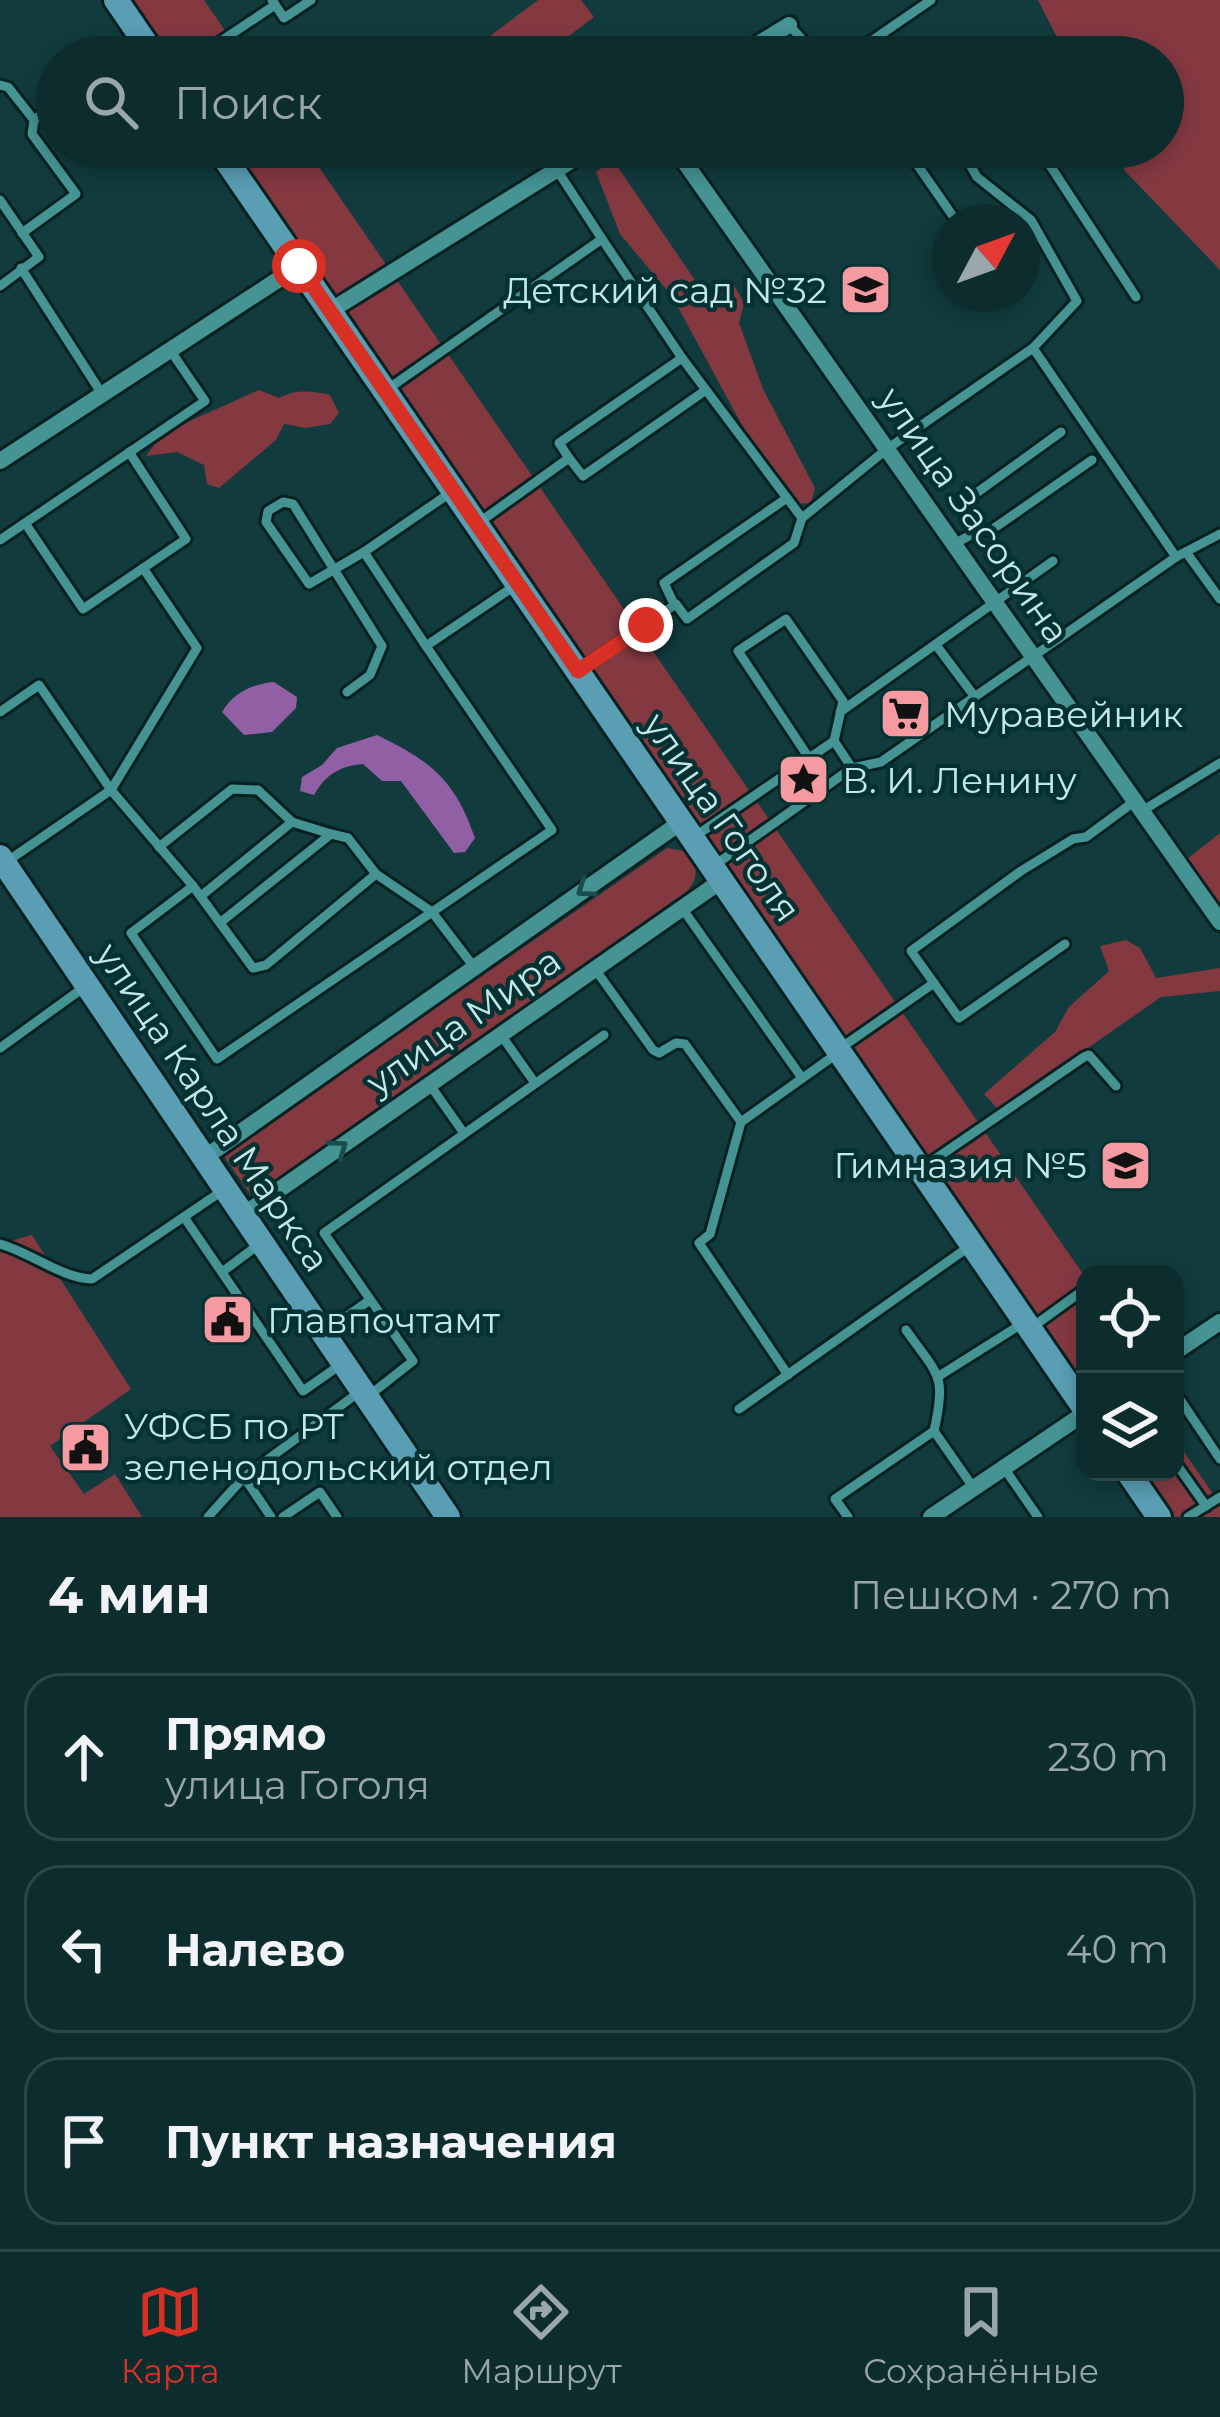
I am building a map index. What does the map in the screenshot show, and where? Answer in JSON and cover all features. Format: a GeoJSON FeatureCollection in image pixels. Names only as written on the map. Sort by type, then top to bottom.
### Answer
{"type":"FeatureCollection","features":[{"type":"Feature","properties":{"kind":"main road"},"geometry":{"type":"LineString","coordinates":[[116,0],[134,36]]}},
{"type":"Feature","properties":{"kind":"main road","name":"улица Гоголя"},"geometry":{"type":"LineString","coordinates":[[231,168],[1076,1397]]}},
{"type":"Feature","properties":{"kind":"main road","name":"улица Карла Маркса"},"geometry":{"type":"LineString","coordinates":[[2,860],[448,1517]]}},
{"type":"Feature","properties":{"kind":"main road"},"geometry":{"type":"LineString","coordinates":[[1134,1481],[1159,1517]]}},
{"type":"Feature","properties":{"kind":"street"},"geometry":{"type":"LineString","coordinates":[[771,36],[789,25]]}},
{"type":"Feature","properties":{"kind":"street"},"geometry":{"type":"LineString","coordinates":[[330,311],[559,168]]}},
{"type":"Feature","properties":{"kind":"street","name":"улица Засорина"},"geometry":{"type":"LineString","coordinates":[[689,168],[1220,922]]}},
{"type":"Feature","properties":{"kind":"street"},"geometry":{"type":"LineString","coordinates":[[0,461],[299,266]]}},
{"type":"Feature","properties":{"kind":"street","name":"улица Мира"},"geometry":{"type":"LineString","coordinates":[[204,1158],[474,967],[687,830]]}},
{"type":"Feature","properties":{"kind":"street","name":"улица Мира"},"geometry":{"type":"LineString","coordinates":[[243,1215],[682,908],[717,874]]}},
{"type":"Feature","properties":{"kind":"street"},"geometry":{"type":"LineString","coordinates":[[1184,1346],[1220,1322]]}},
{"type":"Feature","properties":{"kind":"street"},"geometry":{"type":"LineString","coordinates":[[934,1516],[1076,1417]]}},
{"type":"Feature","properties":{"kind":"lane"},"geometry":{"type":"LineString","coordinates":[[226,36],[274,2],[284,18],[311,0]]}},
{"type":"Feature","properties":{"kind":"lane"},"geometry":{"type":"LineString","coordinates":[[879,36],[931,0]]}},
{"type":"Feature","properties":{"kind":"lane"},"geometry":{"type":"LineString","coordinates":[[789,25],[799,36]]}},
{"type":"Feature","properties":{"kind":"lane"},"geometry":{"type":"LineString","coordinates":[[0,85],[8,87],[34,120],[36,139]]}},
{"type":"Feature","properties":{"kind":"lane"},"geometry":{"type":"LineString","coordinates":[[22,233],[76,194],[57,168]]}},
{"type":"Feature","properties":{"kind":"lane"},"geometry":{"type":"LineString","coordinates":[[920,168],[945,204]]}},
{"type":"Feature","properties":{"kind":"lane"},"geometry":{"type":"LineString","coordinates":[[972,168],[1011,204]]}},
{"type":"Feature","properties":{"kind":"lane"},"geometry":{"type":"LineString","coordinates":[[1052,168],[1136,297]]}},
{"type":"Feature","properties":{"kind":"lane"},"geometry":{"type":"LineString","coordinates":[[556,170],[682,358],[802,518]]}},
{"type":"Feature","properties":{"kind":"lane"},"geometry":{"type":"LineString","coordinates":[[0,200],[39,257],[0,286]]}},
{"type":"Feature","properties":{"kind":"lane"},"geometry":{"type":"LineString","coordinates":[[578,671],[676,604],[687,619],[794,543],[802,518],[887,449],[1033,348],[1077,301],[1040,236]]}},
{"type":"Feature","properties":{"kind":"lane"},"geometry":{"type":"LineString","coordinates":[[385,391],[602,239]]}},
{"type":"Feature","properties":{"kind":"lane"},"geometry":{"type":"LineString","coordinates":[[21,268],[102,394]]}},
{"type":"Feature","properties":{"kind":"lane"},"geometry":{"type":"LineString","coordinates":[[1033,348],[1181,555],[1220,598]]}},
{"type":"Feature","properties":{"kind":"lane"},"geometry":{"type":"LineString","coordinates":[[0,541],[205,401],[170,350]]}},
{"type":"Feature","properties":{"kind":"lane"},"geometry":{"type":"LineString","coordinates":[[682,358],[560,443],[569,458],[583,476],[706,390]]}},
{"type":"Feature","properties":{"kind":"lane"},"geometry":{"type":"LineString","coordinates":[[980,530],[964,502],[1061,432]]}},
{"type":"Feature","properties":{"kind":"lane"},"geometry":{"type":"LineString","coordinates":[[25,523],[82,609],[143,568],[186,538],[129,452]]}},
{"type":"Feature","properties":{"kind":"lane"},"geometry":{"type":"LineString","coordinates":[[476,524],[569,458]]}},
{"type":"Feature","properties":{"kind":"lane"},"geometry":{"type":"LineString","coordinates":[[954,544],[980,530],[990,531],[1091,460]]}},
{"type":"Feature","properties":{"kind":"lane"},"geometry":{"type":"LineString","coordinates":[[347,692],[370,675],[382,646],[336,568],[293,504],[283,502],[268,511],[266,522],[308,584],[336,568],[364,552],[454,491]]}},
{"type":"Feature","properties":{"kind":"lane"},"geometry":{"type":"LineString","coordinates":[[672,600],[664,584],[787,498]]}},
{"type":"Feature","properties":{"kind":"lane"},"geometry":{"type":"LineString","coordinates":[[717,874],[852,768],[881,762],[1181,555],[1220,534]]}},
{"type":"Feature","properties":{"kind":"lane"},"geometry":{"type":"LineString","coordinates":[[193,886],[131,933],[217,1059],[552,830],[364,552]]}},
{"type":"Feature","properties":{"kind":"lane"},"geometry":{"type":"LineString","coordinates":[[840,712],[1053,561]]}},
{"type":"Feature","properties":{"kind":"lane"},"geometry":{"type":"LineString","coordinates":[[2,860],[111,790],[197,648],[143,568]]}},
{"type":"Feature","properties":{"kind":"lane"},"geometry":{"type":"LineString","coordinates":[[426,646],[518,584]]}},
{"type":"Feature","properties":{"kind":"lane"},"geometry":{"type":"LineString","coordinates":[[687,830],[809,758],[834,741],[843,701],[786,619],[738,651],[809,758]]}},
{"type":"Feature","properties":{"kind":"lane"},"geometry":{"type":"LineString","coordinates":[[936,645],[975,697]]}},
{"type":"Feature","properties":{"kind":"lane"},"geometry":{"type":"LineString","coordinates":[[0,712],[39,686],[111,790],[201,896],[253,968],[266,965],[376,874]]}},
{"type":"Feature","properties":{"kind":"lane"},"geometry":{"type":"LineString","coordinates":[[834,741],[852,768]]}},
{"type":"Feature","properties":{"kind":"lane"},"geometry":{"type":"LineString","coordinates":[[1065,944],[959,1018],[910,951],[1073,839],[1086,837],[1220,764]]}},
{"type":"Feature","properties":{"kind":"lane"},"geometry":{"type":"LineString","coordinates":[[159,847],[232,789],[257,790],[292,822],[348,838],[376,874],[432,912],[474,967]]}},
{"type":"Feature","properties":{"kind":"lane"},"geometry":{"type":"LineString","coordinates":[[201,896],[292,822]]}},
{"type":"Feature","properties":{"kind":"lane"},"geometry":{"type":"LineString","coordinates":[[221,922],[331,834]]}},
{"type":"Feature","properties":{"kind":"lane"},"geometry":{"type":"LineString","coordinates":[[682,908],[802,1078]]}},
{"type":"Feature","properties":{"kind":"lane"},"geometry":{"type":"LineString","coordinates":[[595,969],[653,1051],[686,1044],[741,1121]]}},
{"type":"Feature","properties":{"kind":"lane"},"geometry":{"type":"LineString","coordinates":[[788,1375],[699,1243],[710,1234],[741,1121],[934,983]]}},
{"type":"Feature","properties":{"kind":"lane"},"geometry":{"type":"LineString","coordinates":[[0,1048],[87,985]]}},
{"type":"Feature","properties":{"kind":"lane"},"geometry":{"type":"LineString","coordinates":[[501,1035],[535,1083]]}},
{"type":"Feature","properties":{"kind":"lane"},"geometry":{"type":"LineString","coordinates":[[208,1517],[244,1477],[413,1361],[324,1233],[604,1035]]}},
{"type":"Feature","properties":{"kind":"lane"},"geometry":{"type":"LineString","coordinates":[[920,1169],[1084,1057],[1096,1060],[1116,1086]]}},
{"type":"Feature","properties":{"kind":"lane"},"geometry":{"type":"LineString","coordinates":[[430,1085],[463,1132]]}},
{"type":"Feature","properties":{"kind":"lane"},"geometry":{"type":"LineString","coordinates":[[0,1244],[23,1250],[78,1278],[92,1279],[225,1189]]}},
{"type":"Feature","properties":{"kind":"lane"},"geometry":{"type":"LineString","coordinates":[[184,1217],[303,1390],[343,1363]]}},
{"type":"Feature","properties":{"kind":"lane"},"geometry":{"type":"LineString","coordinates":[[222,1272],[262,1243]]}},
{"type":"Feature","properties":{"kind":"lane"},"geometry":{"type":"LineString","coordinates":[[739,1409],[972,1245]]}},
{"type":"Feature","properties":{"kind":"lane"},"geometry":{"type":"LineString","coordinates":[[939,1376],[1076,1295]]}},
{"type":"Feature","properties":{"kind":"lane"},"geometry":{"type":"LineString","coordinates":[[322,1333],[370,1300]]}},
{"type":"Feature","properties":{"kind":"lane"},"geometry":{"type":"LineString","coordinates":[[848,1517],[836,1499],[934,1431],[943,1392],[939,1376],[906,1330]]}},
{"type":"Feature","properties":{"kind":"lane"},"geometry":{"type":"LineString","coordinates":[[1184,1405],[1220,1459]]}},
{"type":"Feature","properties":{"kind":"lane"},"geometry":{"type":"LineString","coordinates":[[934,1431],[974,1488]]}},
{"type":"Feature","properties":{"kind":"lane"},"geometry":{"type":"LineString","coordinates":[[1004,1468],[1037,1517]]}},
{"type":"Feature","properties":{"kind":"lane"},"geometry":{"type":"LineString","coordinates":[[1184,1475],[1205,1506]]}},
{"type":"Feature","properties":{"kind":"lane"},"geometry":{"type":"LineString","coordinates":[[244,1477],[271,1517]]}},
{"type":"Feature","properties":{"kind":"lane"},"geometry":{"type":"LineString","coordinates":[[284,1517],[320,1492],[337,1517]]}},
{"type":"Feature","properties":{"kind":"lane"},"geometry":{"type":"LineString","coordinates":[[1188,1517],[1220,1497]]}},
{"type":"Feature","properties":{"kind":"shaded area"},"geometry":{"type":"Polygon","coordinates":[[[129,0],[204,0],[229,36],[154,36],[129,0]]]}},
{"type":"Feature","properties":{"kind":"shaded area"},"geometry":{"type":"Polygon","coordinates":[[[538,0],[581,0],[594,17],[569,36],[490,36],[538,0]]]}},
{"type":"Feature","properties":{"kind":"shaded area"},"geometry":{"type":"Polygon","coordinates":[[[1038,0],[1220,0],[1220,270],[1124,168],[1184,168],[1184,36],[1056,36],[1038,0]]]}},
{"type":"Feature","properties":{"kind":"shaded area"},"geometry":{"type":"Polygon","coordinates":[[[244,168],[319,168],[1077,1265],[1076,1374],[244,168]]]}},
{"type":"Feature","properties":{"kind":"shaded area"},"geometry":{"type":"Polygon","coordinates":[[[618,168],[697,283],[715,289],[731,280],[744,303],[739,323],[763,389],[815,488],[811,503],[797,504],[744,429],[672,296],[620,234],[596,172],[618,168]]]}},
{"type":"Feature","properties":{"kind":"shaded area"},"geometry":{"type":"Polygon","coordinates":[[[259,390],[279,398],[304,392],[330,395],[339,413],[330,424],[306,428],[284,424],[276,440],[219,488],[207,484],[204,465],[177,452],[146,456],[183,424],[259,390]]]}},
{"type":"Feature","properties":{"kind":"shaded area"},"geometry":{"type":"Polygon","coordinates":[[[274,682],[297,697],[296,708],[272,732],[244,735],[222,712],[244,691],[274,682]]]}},
{"type":"Feature","properties":{"kind":"shaded area"},"geometry":{"type":"Polygon","coordinates":[[[377,735],[426,764],[449,787],[475,838],[465,852],[454,853],[401,781],[382,781],[363,764],[334,772],[314,795],[300,791],[302,777],[337,748],[377,735]]]}},
{"type":"Feature","properties":{"kind":"shaded area"},"geometry":{"type":"Polygon","coordinates":[[[1220,833],[1220,907],[1187,859],[1220,833]]]}},
{"type":"Feature","properties":{"kind":"shaded area"},"geometry":{"type":"Polygon","coordinates":[[[667,848],[685,851],[693,861],[695,877],[686,892],[253,1198],[223,1155],[667,848]]]}},
{"type":"Feature","properties":{"kind":"shaded area"},"geometry":{"type":"Polygon","coordinates":[[[1126,940],[1140,948],[1156,978],[1220,968],[1220,991],[1161,997],[999,1110],[984,1094],[1055,1032],[1069,1007],[1109,971],[1100,946],[1126,940]]]}},
{"type":"Feature","properties":{"kind":"shaded area"},"geometry":{"type":"Polygon","coordinates":[[[32,1235],[131,1389],[50,1446],[84,1494],[115,1474],[142,1517],[0,1517],[0,1244],[32,1235]]]}},
{"type":"Feature","properties":{"kind":"shaded area"},"geometry":{"type":"Polygon","coordinates":[[[1184,1452],[1220,1504],[1220,1517],[1175,1517],[1150,1481],[1184,1481],[1184,1452]]]}},
{"type":"Feature","properties":{"kind":"place","name":"Детский сад №32"},"geometry":{"type":"Point","coordinates":[866,290]}},
{"type":"Feature","properties":{"kind":"place","name":"Муравейник"},"geometry":{"type":"Point","coordinates":[905,714]}},
{"type":"Feature","properties":{"kind":"place","name":"В. И. Ленину"},"geometry":{"type":"Point","coordinates":[803,780]}},
{"type":"Feature","properties":{"kind":"place","name":"Гимназия №5"},"geometry":{"type":"Point","coordinates":[1126,1165]}},
{"type":"Feature","properties":{"kind":"place","name":"Главпочтамт"},"geometry":{"type":"Point","coordinates":[228,1320]}},
{"type":"Feature","properties":{"kind":"place","name":"УФСБ по РТ зеленодольский отдел"},"geometry":{"type":"Point","coordinates":[85,1447]}},
{"type":"Feature","properties":{"kind":"route"},"geometry":{"type":"LineString","coordinates":[[299,266],[578,671],[646,625]]}}]}
